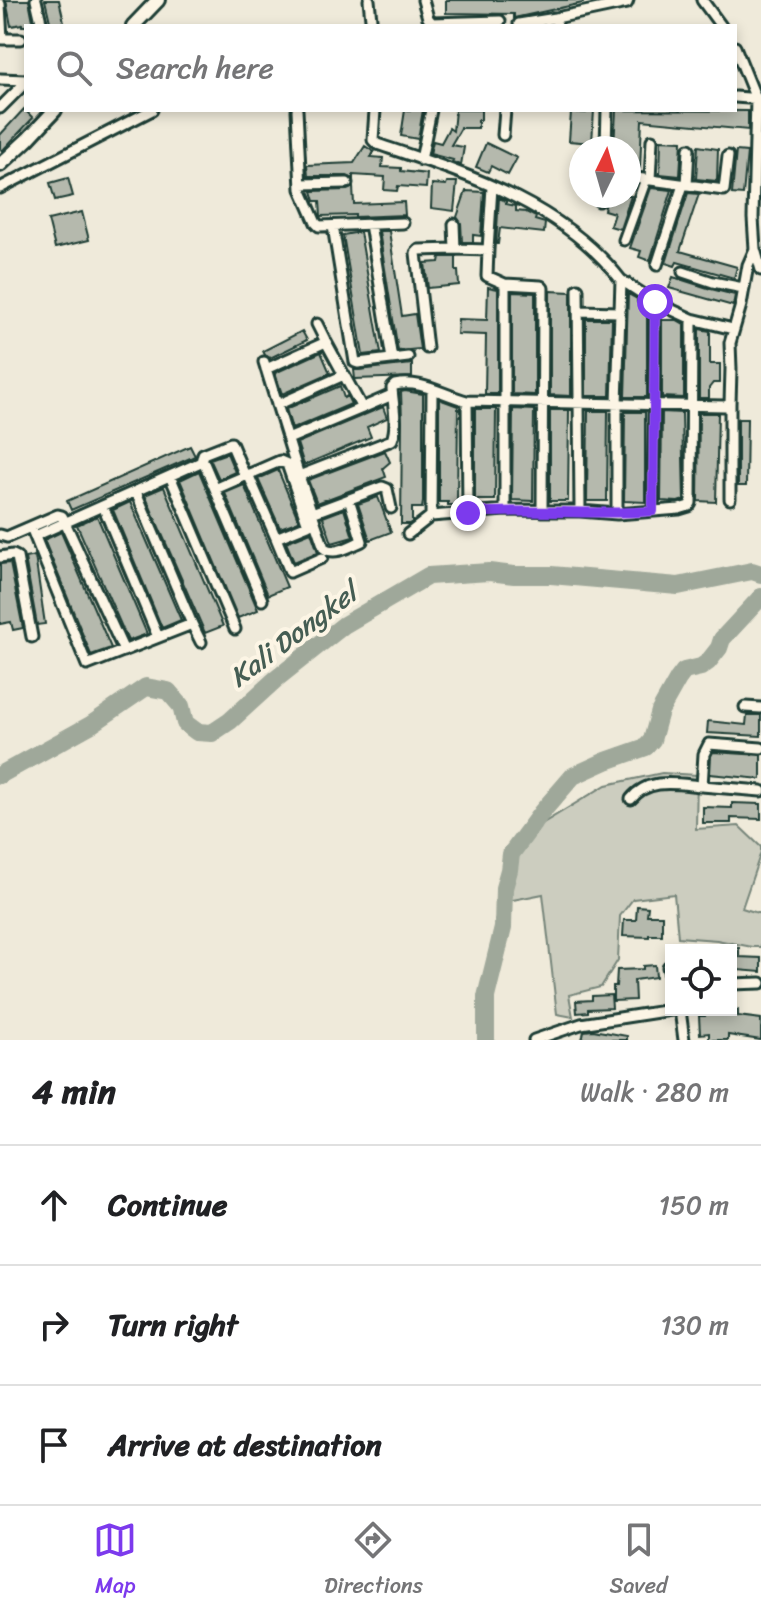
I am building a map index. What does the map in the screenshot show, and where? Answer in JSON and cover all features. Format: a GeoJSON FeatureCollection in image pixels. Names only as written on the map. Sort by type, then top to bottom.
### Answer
{"type":"FeatureCollection","features":[{"type":"Feature","properties":{"kind":"street"},"geometry":{"type":"LineString","coordinates":[[36,0],[42,24]]}},
{"type":"Feature","properties":{"kind":"street"},"geometry":{"type":"LineString","coordinates":[[135,24],[158,0]]}},
{"type":"Feature","properties":{"kind":"street"},"geometry":{"type":"LineString","coordinates":[[369,0],[371,19]]}},
{"type":"Feature","properties":{"kind":"street"},"geometry":{"type":"LineString","coordinates":[[423,0],[430,24],[500,21]]}},
{"type":"Feature","properties":{"kind":"street"},"geometry":{"type":"LineString","coordinates":[[519,24],[556,22],[627,3],[628,0]]}},
{"type":"Feature","properties":{"kind":"street"},"geometry":{"type":"LineString","coordinates":[[702,0],[720,24]]}},
{"type":"Feature","properties":{"kind":"street"},"geometry":{"type":"LineString","coordinates":[[0,4],[2,39],[21,39]]}},
{"type":"Feature","properties":{"kind":"street"},"geometry":{"type":"LineString","coordinates":[[737,51],[759,99],[755,249],[761,270]]}},
{"type":"Feature","properties":{"kind":"street"},"geometry":{"type":"LineString","coordinates":[[0,79],[24,81]]}},
{"type":"Feature","properties":{"kind":"street"},"geometry":{"type":"LineString","coordinates":[[0,108],[24,83]]}},
{"type":"Feature","properties":{"kind":"street"},"geometry":{"type":"LineString","coordinates":[[737,97],[759,99]]}},
{"type":"Feature","properties":{"kind":"street"},"geometry":{"type":"LineString","coordinates":[[0,165],[53,112]]}},
{"type":"Feature","properties":{"kind":"street"},"geometry":{"type":"LineString","coordinates":[[0,188],[148,112]]}},
{"type":"Feature","properties":{"kind":"street"},"geometry":{"type":"LineString","coordinates":[[297,112],[301,189],[316,223],[319,226],[403,223]]}},
{"type":"Feature","properties":{"kind":"street"},"geometry":{"type":"LineString","coordinates":[[375,112],[373,140],[377,144],[459,173],[525,201],[566,226],[621,280],[655,302],[692,319],[733,329]]}},
{"type":"Feature","properties":{"kind":"street"},"geometry":{"type":"LineString","coordinates":[[421,160],[431,112]]}},
{"type":"Feature","properties":{"kind":"street"},"geometry":{"type":"LineString","coordinates":[[503,135],[505,112]]}},
{"type":"Feature","properties":{"kind":"street"},"geometry":{"type":"LineString","coordinates":[[606,136],[607,112]]}},
{"type":"Feature","properties":{"kind":"street"},"geometry":{"type":"LineString","coordinates":[[624,240],[648,180],[652,140]]}},
{"type":"Feature","properties":{"kind":"street"},"geometry":{"type":"LineString","coordinates":[[657,265],[685,185],[689,149]]}},
{"type":"Feature","properties":{"kind":"street"},"geometry":{"type":"LineString","coordinates":[[641,179],[724,190],[728,156]]}},
{"type":"Feature","properties":{"kind":"street"},"geometry":{"type":"LineString","coordinates":[[301,184],[347,183]]}},
{"type":"Feature","properties":{"kind":"street"},"geometry":{"type":"LineString","coordinates":[[492,187],[487,275],[505,284],[543,288],[542,511]]}},
{"type":"Feature","properties":{"kind":"street"},"geometry":{"type":"LineString","coordinates":[[370,224],[392,359]]}},
{"type":"Feature","properties":{"kind":"street"},"geometry":{"type":"LineString","coordinates":[[454,224],[455,249]]}},
{"type":"Feature","properties":{"kind":"street"},"geometry":{"type":"LineString","coordinates":[[333,226],[354,359],[358,363],[408,357]]}},
{"type":"Feature","properties":{"kind":"street"},"geometry":{"type":"LineString","coordinates":[[730,499],[730,343],[748,265],[755,249]]}},
{"type":"Feature","properties":{"kind":"street"},"geometry":{"type":"LineString","coordinates":[[427,348],[416,253],[419,250],[488,250]]}},
{"type":"Feature","properties":{"kind":"street"},"geometry":{"type":"LineString","coordinates":[[683,272],[743,288]]}},
{"type":"Feature","properties":{"kind":"street"},"geometry":{"type":"LineString","coordinates":[[617,514],[621,280]]}},
{"type":"Feature","properties":{"kind":"street"},"geometry":{"type":"LineString","coordinates":[[505,284],[505,510]]}},
{"type":"Feature","properties":{"kind":"street"},"geometry":{"type":"LineString","coordinates":[[578,289],[580,511]]}},
{"type":"Feature","properties":{"kind":"street"},"geometry":{"type":"LineString","coordinates":[[653,511],[655,302]]}},
{"type":"Feature","properties":{"kind":"street"},"geometry":{"type":"LineString","coordinates":[[579,311],[619,312]]}},
{"type":"Feature","properties":{"kind":"street"},"geometry":{"type":"LineString","coordinates":[[408,534],[431,516],[505,510],[617,514],[679,509],[691,503],[692,319]]}},
{"type":"Feature","properties":{"kind":"street"},"geometry":{"type":"LineString","coordinates":[[317,324],[362,408]]}},
{"type":"Feature","properties":{"kind":"street"},"geometry":{"type":"LineString","coordinates":[[326,342],[265,365],[299,476],[324,548],[328,551],[335,552],[362,541],[349,499]]}},
{"type":"Feature","properties":{"kind":"street"},"geometry":{"type":"LineString","coordinates":[[277,405],[344,375]]}},
{"type":"Feature","properties":{"kind":"street"},"geometry":{"type":"LineString","coordinates":[[299,476],[392,440],[395,424],[392,388],[401,383],[420,384],[467,401],[730,404]]}},
{"type":"Feature","properties":{"kind":"street"},"geometry":{"type":"LineString","coordinates":[[431,516],[432,390]]}},
{"type":"Feature","properties":{"kind":"street"},"geometry":{"type":"LineString","coordinates":[[288,439],[392,395]]}},
{"type":"Feature","properties":{"kind":"street"},"geometry":{"type":"LineString","coordinates":[[467,401],[468,513]]}},
{"type":"Feature","properties":{"kind":"street"},"geometry":{"type":"LineString","coordinates":[[201,462],[203,454],[229,443],[233,445],[290,572],[322,558]]}},
{"type":"Feature","properties":{"kind":"street"},"geometry":{"type":"LineString","coordinates":[[215,489],[280,461],[287,464],[308,525],[276,538]]}},
{"type":"Feature","properties":{"kind":"street"},"geometry":{"type":"LineString","coordinates":[[65,522],[201,462]]}},
{"type":"Feature","properties":{"kind":"street"},"geometry":{"type":"LineString","coordinates":[[201,462],[262,600]]}},
{"type":"Feature","properties":{"kind":"street"},"geometry":{"type":"LineString","coordinates":[[170,476],[235,629]]}},
{"type":"Feature","properties":{"kind":"street"},"geometry":{"type":"LineString","coordinates":[[312,513],[382,487],[387,489],[391,508]]}},
{"type":"Feature","properties":{"kind":"street"},"geometry":{"type":"LineString","coordinates":[[136,492],[201,642]]}},
{"type":"Feature","properties":{"kind":"street"},"geometry":{"type":"LineString","coordinates":[[103,506],[158,637]]}},
{"type":"Feature","properties":{"kind":"street"},"geometry":{"type":"LineString","coordinates":[[0,535],[7,537],[33,531],[61,515],[124,651]]}},
{"type":"Feature","properties":{"kind":"street"},"geometry":{"type":"LineString","coordinates":[[33,531],[86,664],[192,624]]}},
{"type":"Feature","properties":{"kind":"street"},"geometry":{"type":"LineString","coordinates":[[0,557],[17,557],[32,637]]}},
{"type":"Feature","properties":{"kind":"street"},"geometry":{"type":"LineString","coordinates":[[745,707],[761,708]]}},
{"type":"Feature","properties":{"kind":"street"},"geometry":{"type":"LineString","coordinates":[[702,786],[707,745],[761,748]]}},
{"type":"Feature","properties":{"kind":"street"},"geometry":{"type":"LineString","coordinates":[[631,799],[645,787],[657,783],[761,791]]}},
{"type":"Feature","properties":{"kind":"street"},"geometry":{"type":"LineString","coordinates":[[737,984],[761,983]]}},
{"type":"Feature","properties":{"kind":"street"},"geometry":{"type":"LineString","coordinates":[[534,1040],[581,1024],[665,1011]]}},
{"type":"Feature","properties":{"kind":"street"},"geometry":{"type":"LineString","coordinates":[[681,1016],[684,1040]]}},
{"type":"Feature","properties":{"kind":"shaded area"},"geometry":{"type":"Polygon","coordinates":[[[662,773],[697,775],[696,829],[739,826],[761,847],[742,908],[761,914],[761,947],[678,937],[674,894],[633,899],[620,916],[618,960],[601,987],[569,995],[573,1017],[557,1014],[543,894],[498,903],[512,842],[606,785],[662,773]]]}},
{"type":"Feature","properties":{"kind":"building"},"geometry":{"type":"Polygon","coordinates":[[[6,0],[29,0],[34,24],[11,26],[6,0]]]}},
{"type":"Feature","properties":{"kind":"building"},"geometry":{"type":"Polygon","coordinates":[[[45,0],[59,0],[65,24],[51,24],[45,0]]]}},
{"type":"Feature","properties":{"kind":"building"},"geometry":{"type":"Polygon","coordinates":[[[446,0],[583,0],[583,3],[514,18],[514,14],[446,13],[446,0]]]}},
{"type":"Feature","properties":{"kind":"building"},"geometry":{"type":"Polygon","coordinates":[[[24,109],[33,118],[2,151],[0,135],[24,109]]]}},
{"type":"Feature","properties":{"kind":"building"},"geometry":{"type":"Polygon","coordinates":[[[748,111],[748,130],[642,120],[641,144],[641,136],[615,136],[616,112],[748,111]]]}},
{"type":"Feature","properties":{"kind":"building"},"geometry":{"type":"Polygon","coordinates":[[[405,112],[423,112],[418,139],[401,136],[405,112]]]}},
{"type":"Feature","properties":{"kind":"building"},"geometry":{"type":"Polygon","coordinates":[[[455,112],[481,112],[478,128],[461,128],[451,145],[464,147],[461,165],[430,154],[433,141],[441,143],[449,128],[453,131],[455,112]]]}},
{"type":"Feature","properties":{"kind":"building"},"geometry":{"type":"Polygon","coordinates":[[[571,112],[594,112],[592,136],[569,136],[571,112]]]}},
{"type":"Feature","properties":{"kind":"building"},"geometry":{"type":"Polygon","coordinates":[[[661,140],[682,141],[680,176],[660,174],[661,140]]]}},
{"type":"Feature","properties":{"kind":"building"},"geometry":{"type":"Polygon","coordinates":[[[486,143],[517,158],[508,175],[491,166],[488,172],[476,167],[486,143]]]}},
{"type":"Feature","properties":{"kind":"building"},"geometry":{"type":"Polygon","coordinates":[[[365,146],[374,152],[371,157],[383,158],[382,167],[427,174],[426,188],[398,186],[397,191],[384,190],[385,177],[353,175],[353,179],[347,176],[308,176],[307,165],[354,163],[365,146]]]}},
{"type":"Feature","properties":{"kind":"building"},"geometry":{"type":"Polygon","coordinates":[[[698,146],[718,149],[717,181],[696,179],[698,146]]]}},
{"type":"Feature","properties":{"kind":"building"},"geometry":{"type":"Polygon","coordinates":[[[736,151],[747,152],[743,195],[732,194],[736,151]]]}},
{"type":"Feature","properties":{"kind":"building"},"geometry":{"type":"Polygon","coordinates":[[[68,178],[73,196],[55,200],[50,183],[68,178]]]}},
{"type":"Feature","properties":{"kind":"building"},"geometry":{"type":"Polygon","coordinates":[[[447,182],[457,182],[454,211],[431,208],[432,184],[446,185],[447,182]]]}},
{"type":"Feature","properties":{"kind":"building"},"geometry":{"type":"Polygon","coordinates":[[[353,187],[354,204],[404,202],[405,215],[321,216],[320,201],[315,201],[312,191],[347,190],[353,187]]]}},
{"type":"Feature","properties":{"kind":"building"},"geometry":{"type":"Polygon","coordinates":[[[651,188],[672,190],[650,261],[639,257],[641,251],[630,248],[651,188]]]}},
{"type":"Feature","properties":{"kind":"building"},"geometry":{"type":"Polygon","coordinates":[[[466,191],[484,192],[481,236],[473,235],[473,242],[462,242],[461,223],[457,217],[466,191]]]}},
{"type":"Feature","properties":{"kind":"building"},"geometry":{"type":"Polygon","coordinates":[[[688,193],[699,194],[680,251],[737,267],[734,278],[677,262],[675,266],[666,263],[688,193]]]}},
{"type":"Feature","properties":{"kind":"building"},"geometry":{"type":"Polygon","coordinates":[[[499,198],[506,204],[516,206],[516,211],[526,212],[536,217],[535,220],[545,223],[544,233],[500,228],[496,244],[499,198]]]}},
{"type":"Feature","properties":{"kind":"building"},"geometry":{"type":"Polygon","coordinates":[[[627,208],[620,229],[610,226],[614,213],[604,210],[627,208]]]}},
{"type":"Feature","properties":{"kind":"building"},"geometry":{"type":"Polygon","coordinates":[[[82,212],[89,240],[55,248],[48,220],[82,212]]]}},
{"type":"Feature","properties":{"kind":"building"},"geometry":{"type":"Polygon","coordinates":[[[379,231],[389,231],[402,316],[415,314],[420,349],[398,351],[379,231]]]}},
{"type":"Feature","properties":{"kind":"building"},"geometry":{"type":"Polygon","coordinates":[[[360,232],[381,353],[363,355],[343,235],[360,232]]]}},
{"type":"Feature","properties":{"kind":"building"},"geometry":{"type":"Polygon","coordinates":[[[440,257],[456,257],[459,285],[428,288],[425,263],[439,262],[440,257]]]}},
{"type":"Feature","properties":{"kind":"building"},"geometry":{"type":"Polygon","coordinates":[[[673,277],[735,295],[733,306],[669,288],[673,277]]]}},
{"type":"Feature","properties":{"kind":"building"},"geometry":{"type":"Polygon","coordinates":[[[488,287],[498,289],[498,394],[485,394],[486,335],[457,334],[458,319],[487,320],[488,287]]]}},
{"type":"Feature","properties":{"kind":"building"},"geometry":{"type":"Polygon","coordinates":[[[550,291],[571,292],[571,396],[550,395],[550,291]]]}},
{"type":"Feature","properties":{"kind":"building"},"geometry":{"type":"Polygon","coordinates":[[[512,292],[535,293],[535,395],[512,394],[512,292]]]}},
{"type":"Feature","properties":{"kind":"building"},"geometry":{"type":"Polygon","coordinates":[[[628,294],[647,306],[647,397],[625,397],[628,294]]]}},
{"type":"Feature","properties":{"kind":"building"},"geometry":{"type":"Polygon","coordinates":[[[586,319],[612,319],[610,396],[586,396],[586,319]]]}},
{"type":"Feature","properties":{"kind":"building"},"geometry":{"type":"Polygon","coordinates":[[[662,320],[677,320],[684,324],[684,398],[662,397],[662,320]]]}},
{"type":"Feature","properties":{"kind":"building"},"geometry":{"type":"Polygon","coordinates":[[[699,329],[710,331],[710,364],[720,364],[720,383],[713,383],[709,388],[709,398],[699,398],[699,329]]]}},
{"type":"Feature","properties":{"kind":"building"},"geometry":{"type":"Polygon","coordinates":[[[302,331],[307,340],[270,358],[265,355],[263,351],[302,331]]]}},
{"type":"Feature","properties":{"kind":"building"},"geometry":{"type":"Polygon","coordinates":[[[321,352],[330,373],[282,394],[275,373],[321,352]]]}},
{"type":"Feature","properties":{"kind":"building"},"geometry":{"type":"Polygon","coordinates":[[[412,364],[412,377],[355,379],[354,370],[412,364]]]}},
{"type":"Feature","properties":{"kind":"building"},"geometry":{"type":"Polygon","coordinates":[[[340,386],[344,398],[347,396],[351,404],[292,429],[286,409],[340,386]]]}},
{"type":"Feature","properties":{"kind":"building"},"geometry":{"type":"Polygon","coordinates":[[[401,392],[423,394],[423,502],[422,508],[412,508],[412,522],[401,524],[401,392]]]}},
{"type":"Feature","properties":{"kind":"building"},"geometry":{"type":"Polygon","coordinates":[[[439,399],[458,406],[457,505],[439,502],[439,399]]]}},
{"type":"Feature","properties":{"kind":"building"},"geometry":{"type":"Polygon","coordinates":[[[383,407],[387,418],[367,427],[371,437],[304,465],[297,443],[383,407]]]}},
{"type":"Feature","properties":{"kind":"building"},"geometry":{"type":"Polygon","coordinates":[[[475,409],[496,409],[495,500],[475,500],[475,409]]]}},
{"type":"Feature","properties":{"kind":"building"},"geometry":{"type":"Polygon","coordinates":[[[513,409],[534,410],[533,501],[512,500],[513,409]]]}},
{"type":"Feature","properties":{"kind":"building"},"geometry":{"type":"Polygon","coordinates":[[[550,410],[569,410],[568,501],[550,501],[550,410]]]}},
{"type":"Feature","properties":{"kind":"building"},"geometry":{"type":"Polygon","coordinates":[[[588,411],[608,411],[607,501],[587,501],[588,411]]]}},
{"type":"Feature","properties":{"kind":"building"},"geometry":{"type":"Polygon","coordinates":[[[625,412],[645,412],[645,502],[624,501],[625,412]]]}},
{"type":"Feature","properties":{"kind":"building"},"geometry":{"type":"Polygon","coordinates":[[[662,412],[682,413],[684,500],[678,502],[661,501],[662,412]]]}},
{"type":"Feature","properties":{"kind":"building"},"geometry":{"type":"Polygon","coordinates":[[[699,413],[718,413],[716,502],[698,501],[699,413]]]}},
{"type":"Feature","properties":{"kind":"building"},"geometry":{"type":"Polygon","coordinates":[[[738,419],[747,419],[746,486],[738,486],[738,419]]]}},
{"type":"Feature","properties":{"kind":"building"},"geometry":{"type":"Polygon","coordinates":[[[190,446],[195,456],[71,510],[67,501],[190,446]]]}},
{"type":"Feature","properties":{"kind":"building"},"geometry":{"type":"Polygon","coordinates":[[[385,451],[390,462],[383,468],[386,477],[317,503],[308,480],[385,451]]]}},
{"type":"Feature","properties":{"kind":"building"},"geometry":{"type":"Polygon","coordinates":[[[227,453],[235,472],[219,479],[210,459],[227,453]]]}},
{"type":"Feature","properties":{"kind":"building"},"geometry":{"type":"Polygon","coordinates":[[[278,470],[299,521],[280,528],[258,479],[278,470]]]}},
{"type":"Feature","properties":{"kind":"building"},"geometry":{"type":"Polygon","coordinates":[[[199,471],[258,610],[238,618],[180,480],[199,471]]]}},
{"type":"Feature","properties":{"kind":"building"},"geometry":{"type":"Polygon","coordinates":[[[244,485],[287,587],[268,595],[225,493],[244,485]]]}},
{"type":"Feature","properties":{"kind":"building"},"geometry":{"type":"Polygon","coordinates":[[[164,487],[223,626],[205,633],[145,495],[164,487]]]}},
{"type":"Feature","properties":{"kind":"building"},"geometry":{"type":"Polygon","coordinates":[[[378,497],[391,532],[370,540],[358,504],[378,497]]]}},
{"type":"Feature","properties":{"kind":"building"},"geometry":{"type":"Polygon","coordinates":[[[130,502],[181,620],[162,628],[113,510],[130,502]]]}},
{"type":"Feature","properties":{"kind":"building"},"geometry":{"type":"Polygon","coordinates":[[[344,509],[353,537],[332,543],[323,517],[344,509]]]}},
{"type":"Feature","properties":{"kind":"building"},"geometry":{"type":"Polygon","coordinates":[[[97,516],[147,634],[128,641],[77,525],[97,516]]]}},
{"type":"Feature","properties":{"kind":"building"},"geometry":{"type":"Polygon","coordinates":[[[61,532],[111,648],[91,655],[44,540],[61,532]]]}},
{"type":"Feature","properties":{"kind":"building"},"geometry":{"type":"Polygon","coordinates":[[[311,532],[318,552],[294,562],[286,542],[311,532]]]}},
{"type":"Feature","properties":{"kind":"building"},"geometry":{"type":"Polygon","coordinates":[[[35,556],[45,624],[37,625],[25,558],[35,556]]]}},
{"type":"Feature","properties":{"kind":"building"},"geometry":{"type":"Polygon","coordinates":[[[10,563],[23,628],[13,630],[11,622],[0,624],[0,564],[10,563]]]}},
{"type":"Feature","properties":{"kind":"building"},"geometry":{"type":"Polygon","coordinates":[[[747,715],[761,715],[761,736],[707,733],[708,721],[746,725],[747,715]]]}},
{"type":"Feature","properties":{"kind":"building"},"geometry":{"type":"Polygon","coordinates":[[[713,752],[761,755],[761,779],[710,774],[713,752]]]}},
{"type":"Feature","properties":{"kind":"building"},"geometry":{"type":"Polygon","coordinates":[[[732,803],[761,804],[761,819],[731,818],[731,823],[703,823],[703,807],[732,808],[732,803]]]}},
{"type":"Feature","properties":{"kind":"building"},"geometry":{"type":"Polygon","coordinates":[[[637,906],[648,907],[647,915],[662,915],[662,935],[623,936],[624,920],[636,920],[637,906]]]}},
{"type":"Feature","properties":{"kind":"building"},"geometry":{"type":"Polygon","coordinates":[[[737,948],[739,957],[761,958],[761,972],[738,970],[737,976],[737,948]]]}},
{"type":"Feature","properties":{"kind":"building"},"geometry":{"type":"Polygon","coordinates":[[[655,965],[656,977],[634,980],[635,1000],[613,1001],[617,970],[643,969],[643,966],[655,965]]]}},
{"type":"Feature","properties":{"kind":"building"},"geometry":{"type":"Polygon","coordinates":[[[611,995],[612,1008],[588,1009],[588,1012],[577,1013],[576,1001],[611,995]]]}},
{"type":"Feature","properties":{"kind":"building"},"geometry":{"type":"Polygon","coordinates":[[[738,1010],[738,1016],[761,1019],[761,1040],[728,1035],[728,1040],[709,1040],[709,1033],[700,1034],[699,1016],[737,1016],[738,1010]]]}},
{"type":"Feature","properties":{"kind":"building"},"geometry":{"type":"Polygon","coordinates":[[[584,1031],[627,1036],[627,1040],[582,1040],[584,1031]]]}},
{"type":"Feature","properties":{"kind":"waterway","name":"Kali Dongkel"},"geometry":{"type":"LineString","coordinates":[[0,775],[92,724],[146,687],[168,691],[181,706],[185,723],[197,732],[212,733],[344,625],[428,576],[489,572],[678,586],[752,571],[761,574]]}},
{"type":"Feature","properties":{"kind":"waterway"},"geometry":{"type":"LineString","coordinates":[[486,1040],[486,997],[503,928],[504,888],[511,854],[573,776],[646,747],[652,740],[660,711],[684,671],[708,662],[722,639],[761,597]]}},
{"type":"Feature","properties":{"kind":"route"},"geometry":{"type":"LineString","coordinates":[[468,513],[505,510],[617,514],[653,511],[655,302]]}}]}
